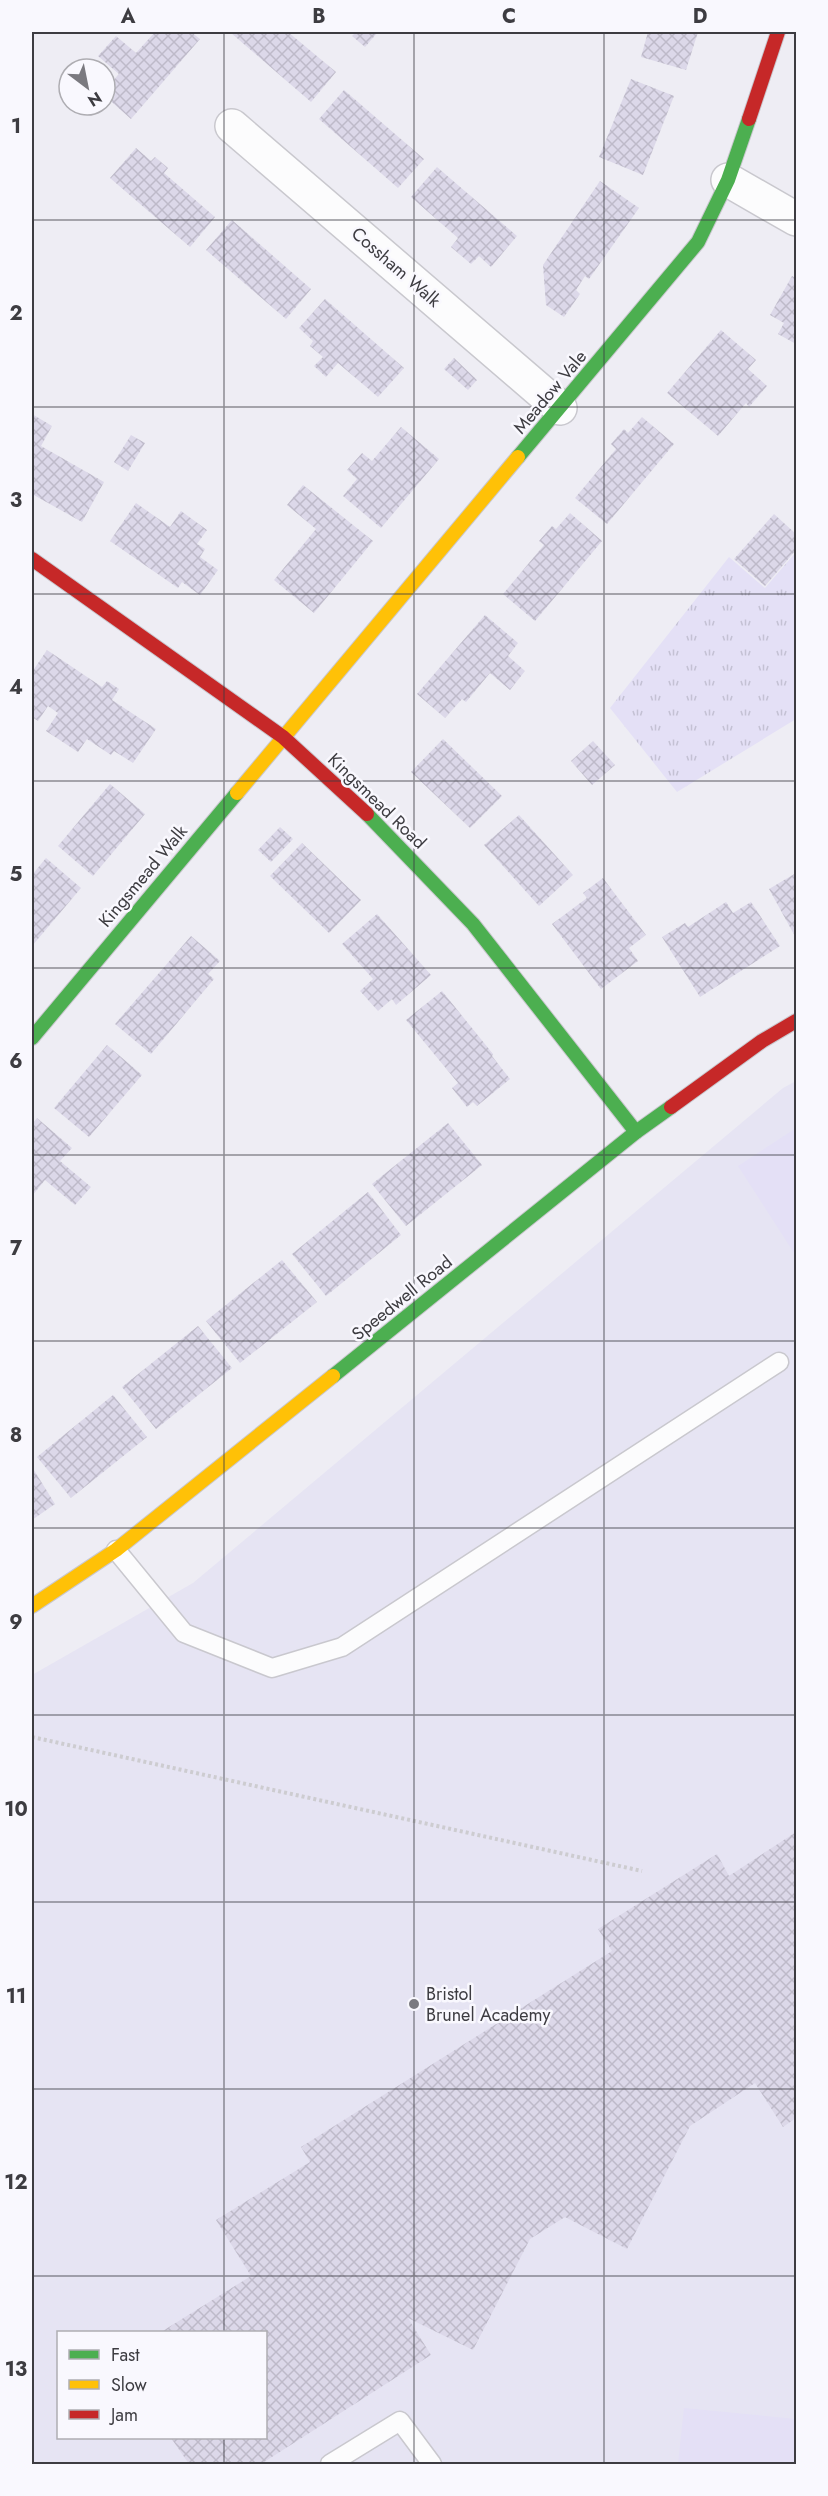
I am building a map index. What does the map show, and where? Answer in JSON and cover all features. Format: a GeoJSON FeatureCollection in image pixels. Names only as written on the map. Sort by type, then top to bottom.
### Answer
{"type":"FeatureCollection","features":[{"type":"Feature","properties":{"kind":"street","name":"Meadow Vale"},"geometry":{"type":"LineString","coordinates":[[283,737],[698,242],[728,180],[778,32]]}},
{"type":"Feature","properties":{"kind":"street","name":"Cossham Walk"},"geometry":{"type":"LineString","coordinates":[[232,126],[560,408]]}},
{"type":"Feature","properties":{"kind":"street"},"geometry":{"type":"LineString","coordinates":[[728,180],[796,219]]}},
{"type":"Feature","properties":{"kind":"street","name":"Kingsmead Road"},"geometry":{"type":"LineString","coordinates":[[32,559],[283,737],[387,832],[473,924],[636,1132]]}},
{"type":"Feature","properties":{"kind":"street","name":"Kingsmead Walk"},"geometry":{"type":"LineString","coordinates":[[32,1038],[283,737]]}},
{"type":"Feature","properties":{"kind":"street","name":"Speedwell Road"},"geometry":{"type":"LineString","coordinates":[[32,1606],[116,1550],[636,1132],[762,1041],[796,1021]]}},
{"type":"Feature","properties":{"kind":"lane"},"geometry":{"type":"LineString","coordinates":[[116,1550],[184,1634],[272,1668],[342,1647],[779,1362]]}},
{"type":"Feature","properties":{"kind":"lane"},"geometry":{"type":"LineString","coordinates":[[330,2464],[400,2421],[432,2464]]}},
{"type":"Feature","properties":{"kind":"path"},"geometry":{"type":"LineString","coordinates":[[32,1737],[642,1871]]}},
{"type":"Feature","properties":{"kind":"shaded area","name":"Bristol Brunel Academy"},"geometry":{"type":"Polygon","coordinates":[[[796,1081],[796,2464],[32,2464],[32,1675],[193,1583],[783,1088],[796,1081]]]}},
{"type":"Feature","properties":{"kind":"green space"},"geometry":{"type":"Polygon","coordinates":[[[796,552],[796,719],[677,792],[610,708],[729,557],[765,588],[796,552]]]}},
{"type":"Feature","properties":{"kind":"green space"},"geometry":{"type":"Polygon","coordinates":[[[796,1128],[796,1256],[738,1166],[796,1128]]]}},
{"type":"Feature","properties":{"kind":"green space"},"geometry":{"type":"Polygon","coordinates":[[[684,2408],[796,2419],[796,2464],[678,2464],[684,2408]]]}},
{"type":"Feature","properties":{"kind":"building"},"geometry":{"type":"Polygon","coordinates":[[[155,32],[191,32],[200,39],[131,119],[117,107],[117,76],[119,74],[117,57],[98,56],[116,36],[136,53],[155,32]]]}},
{"type":"Feature","properties":{"kind":"building"},"geometry":{"type":"Polygon","coordinates":[[[288,32],[336,72],[311,102],[231,33],[288,32]]]}},
{"type":"Feature","properties":{"kind":"building"},"geometry":{"type":"Polygon","coordinates":[[[356,32],[378,32],[365,47],[352,36],[356,32]]]}},
{"type":"Feature","properties":{"kind":"building"},"geometry":{"type":"Polygon","coordinates":[[[648,32],[698,32],[686,70],[641,57],[648,32]]]}},
{"type":"Feature","properties":{"kind":"building"},"geometry":{"type":"Polygon","coordinates":[[[631,79],[674,96],[643,175],[599,157],[631,79]]]}},
{"type":"Feature","properties":{"kind":"building"},"geometry":{"type":"Polygon","coordinates":[[[344,90],[424,159],[398,188],[319,119],[344,90]]]}},
{"type":"Feature","properties":{"kind":"building"},"geometry":{"type":"Polygon","coordinates":[[[136,148],[151,161],[155,157],[168,168],[164,173],[215,217],[190,247],[110,178],[136,148]]]}},
{"type":"Feature","properties":{"kind":"building"},"geometry":{"type":"Polygon","coordinates":[[[437,167],[517,236],[491,267],[479,256],[471,264],[451,247],[458,238],[411,197],[437,167]]]}},
{"type":"Feature","properties":{"kind":"building"},"geometry":{"type":"Polygon","coordinates":[[[600,181],[639,208],[589,279],[585,276],[576,290],[580,294],[564,317],[546,305],[543,265],[600,181]]]}},
{"type":"Feature","properties":{"kind":"building"},"geometry":{"type":"Polygon","coordinates":[[[232,220],[311,289],[286,319],[206,250],[232,220]]]}},
{"type":"Feature","properties":{"kind":"building"},"geometry":{"type":"Polygon","coordinates":[[[792,276],[796,278],[796,344],[778,334],[784,323],[770,315],[792,276]]]}},
{"type":"Feature","properties":{"kind":"building"},"geometry":{"type":"Polygon","coordinates":[[[325,299],[404,368],[378,397],[338,363],[326,377],[314,366],[323,357],[310,346],[313,341],[299,328],[325,299]]]}},
{"type":"Feature","properties":{"kind":"building"},"geometry":{"type":"Polygon","coordinates":[[[721,330],[756,360],[748,369],[767,386],[749,407],[746,403],[718,436],[667,393],[721,330]]]}},
{"type":"Feature","properties":{"kind":"building"},"geometry":{"type":"Polygon","coordinates":[[[454,358],[477,380],[468,390],[444,369],[454,358]]]}},
{"type":"Feature","properties":{"kind":"building"},"geometry":{"type":"Polygon","coordinates":[[[32,414],[52,426],[41,446],[104,482],[82,522],[32,494],[32,414]]]}},
{"type":"Feature","properties":{"kind":"building"},"geometry":{"type":"Polygon","coordinates":[[[642,417],[674,444],[607,524],[575,498],[616,449],[611,444],[624,429],[628,433],[642,417]]]}},
{"type":"Feature","properties":{"kind":"building"},"geometry":{"type":"Polygon","coordinates":[[[401,427],[439,459],[381,528],[343,496],[357,479],[347,470],[362,453],[372,461],[401,427]]]}},
{"type":"Feature","properties":{"kind":"building"},"geometry":{"type":"Polygon","coordinates":[[[131,435],[145,443],[128,471],[114,462],[131,435]]]}},
{"type":"Feature","properties":{"kind":"building"},"geometry":{"type":"Polygon","coordinates":[[[303,485],[373,541],[314,613],[274,580],[316,529],[287,505],[303,485]]]}},
{"type":"Feature","properties":{"kind":"building"},"geometry":{"type":"Polygon","coordinates":[[[136,503],[170,527],[181,511],[207,530],[197,544],[205,549],[200,557],[218,570],[200,595],[182,582],[178,588],[110,541],[136,503]]]}},
{"type":"Feature","properties":{"kind":"building"},"geometry":{"type":"Polygon","coordinates":[[[570,513],[602,541],[535,621],[503,594],[544,545],[539,541],[552,526],[556,529],[570,513]]]}},
{"type":"Feature","properties":{"kind":"building"},"geometry":{"type":"Polygon","coordinates":[[[774,514],[796,534],[796,550],[765,586],[734,559],[774,514]]]}},
{"type":"Feature","properties":{"kind":"building"},"geometry":{"type":"Polygon","coordinates":[[[485,615],[518,643],[508,656],[525,671],[510,690],[490,673],[466,702],[462,699],[445,718],[417,694],[485,615]]]}},
{"type":"Feature","properties":{"kind":"building"},"geometry":{"type":"Polygon","coordinates":[[[47,650],[102,687],[107,681],[119,689],[112,700],[156,729],[133,763],[114,751],[111,755],[87,739],[78,752],[46,731],[58,713],[48,706],[38,721],[32,717],[32,672],[47,650]]]}},
{"type":"Feature","properties":{"kind":"building"},"geometry":{"type":"Polygon","coordinates":[[[443,739],[502,796],[470,828],[411,772],[443,739]]]}},
{"type":"Feature","properties":{"kind":"building"},"geometry":{"type":"Polygon","coordinates":[[[593,741],[615,765],[592,785],[571,761],[593,741]]]}},
{"type":"Feature","properties":{"kind":"building"},"geometry":{"type":"Polygon","coordinates":[[[110,784],[145,814],[93,876],[58,846],[110,784]]]}},
{"type":"Feature","properties":{"kind":"building"},"geometry":{"type":"Polygon","coordinates":[[[519,815],[573,875],[539,906],[484,845],[519,815]]]}},
{"type":"Feature","properties":{"kind":"building"},"geometry":{"type":"Polygon","coordinates":[[[280,827],[293,839],[271,862],[258,850],[280,827]]]}},
{"type":"Feature","properties":{"kind":"building"},"geometry":{"type":"Polygon","coordinates":[[[302,843],[361,900],[329,933],[270,876],[302,843]]]}},
{"type":"Feature","properties":{"kind":"building"},"geometry":{"type":"Polygon","coordinates":[[[46,858],[81,888],[32,946],[32,875],[46,858]]]}},
{"type":"Feature","properties":{"kind":"building"},"geometry":{"type":"Polygon","coordinates":[[[796,873],[796,938],[769,889],[796,873]]]}},
{"type":"Feature","properties":{"kind":"building"},"geometry":{"type":"Polygon","coordinates":[[[603,878],[646,935],[629,948],[638,961],[601,989],[552,924],[587,898],[583,893],[603,878]]]}},
{"type":"Feature","properties":{"kind":"building"},"geometry":{"type":"Polygon","coordinates":[[[726,902],[733,913],[751,902],[780,946],[700,997],[662,937],[685,923],[688,927],[726,902]]]}},
{"type":"Feature","properties":{"kind":"building"},"geometry":{"type":"Polygon","coordinates":[[[377,914],[431,975],[396,1005],[392,999],[378,1011],[360,991],[373,979],[342,944],[377,914]]]}},
{"type":"Feature","properties":{"kind":"building"},"geometry":{"type":"Polygon","coordinates":[[[191,936],[220,961],[208,974],[214,979],[151,1054],[115,1024],[191,936]]]}},
{"type":"Feature","properties":{"kind":"building"},"geometry":{"type":"Polygon","coordinates":[[[442,991],[493,1054],[492,1056],[510,1079],[477,1106],[473,1102],[467,1107],[452,1088],[458,1083],[406,1020],[442,991]]]}},
{"type":"Feature","properties":{"kind":"building"},"geometry":{"type":"Polygon","coordinates":[[[107,1045],[142,1075],[89,1137],[54,1108],[107,1045]]]}},
{"type":"Feature","properties":{"kind":"building"},"geometry":{"type":"Polygon","coordinates":[[[37,1118],[72,1148],[60,1161],[91,1187],[75,1205],[45,1180],[32,1196],[32,1124],[37,1118]]]}},
{"type":"Feature","properties":{"kind":"building"},"geometry":{"type":"Polygon","coordinates":[[[448,1123],[482,1165],[406,1226],[372,1184],[448,1123]]]}},
{"type":"Feature","properties":{"kind":"building"},"geometry":{"type":"Polygon","coordinates":[[[368,1192],[401,1235],[326,1296],[292,1254],[368,1192]]]}},
{"type":"Feature","properties":{"kind":"building"},"geometry":{"type":"Polygon","coordinates":[[[282,1260],[317,1302],[240,1363],[206,1321],[282,1260]]]}},
{"type":"Feature","properties":{"kind":"building"},"geometry":{"type":"Polygon","coordinates":[[[198,1326],[232,1368],[156,1429],[122,1387],[198,1326]]]}},
{"type":"Feature","properties":{"kind":"building"},"geometry":{"type":"Polygon","coordinates":[[[113,1395],[147,1437],[71,1498],[37,1457],[113,1395]]]}},
{"type":"Feature","properties":{"kind":"building"},"geometry":{"type":"Polygon","coordinates":[[[32,1467],[55,1504],[32,1520],[32,1467]]]}},
{"type":"Feature","properties":{"kind":"building"},"geometry":{"type":"Polygon","coordinates":[[[796,1832],[796,2118],[783,2127],[755,2083],[690,2126],[627,2249],[565,2217],[530,2239],[473,2350],[408,2318],[431,2355],[261,2464],[189,2464],[172,2439],[267,2439],[267,2331],[163,2331],[251,2276],[216,2220],[310,2162],[301,2147],[612,1951],[598,1929],[717,1854],[729,1876],[796,1832]]]}},
{"type":"Feature","properties":{"kind":"traffic: fast"},"geometry":{"type":"LineString","coordinates":[[518,457],[698,242],[728,180],[749,119]]}},
{"type":"Feature","properties":{"kind":"traffic: fast"},"geometry":{"type":"LineString","coordinates":[[32,1038],[237,793]]}},
{"type":"Feature","properties":{"kind":"traffic: fast"},"geometry":{"type":"LineString","coordinates":[[367,814],[473,924],[636,1132]]}},
{"type":"Feature","properties":{"kind":"traffic: fast"},"geometry":{"type":"LineString","coordinates":[[333,1376],[636,1132],[671,1107]]}},
{"type":"Feature","properties":{"kind":"traffic: slow"},"geometry":{"type":"LineString","coordinates":[[237,793],[518,457]]}},
{"type":"Feature","properties":{"kind":"traffic: slow"},"geometry":{"type":"LineString","coordinates":[[32,1606],[116,1550],[333,1376]]}},
{"type":"Feature","properties":{"kind":"traffic: jam"},"geometry":{"type":"LineString","coordinates":[[749,119],[778,32]]}},
{"type":"Feature","properties":{"kind":"traffic: jam"},"geometry":{"type":"LineString","coordinates":[[32,559],[283,737],[367,814]]}},
{"type":"Feature","properties":{"kind":"traffic: jam"},"geometry":{"type":"LineString","coordinates":[[671,1107],[762,1041],[796,1021]]}},
{"type":"Feature","properties":{"kind":"place","name":"Bristol Brunel Academy"},"geometry":{"type":"Point","coordinates":[414,2004]}}]}
